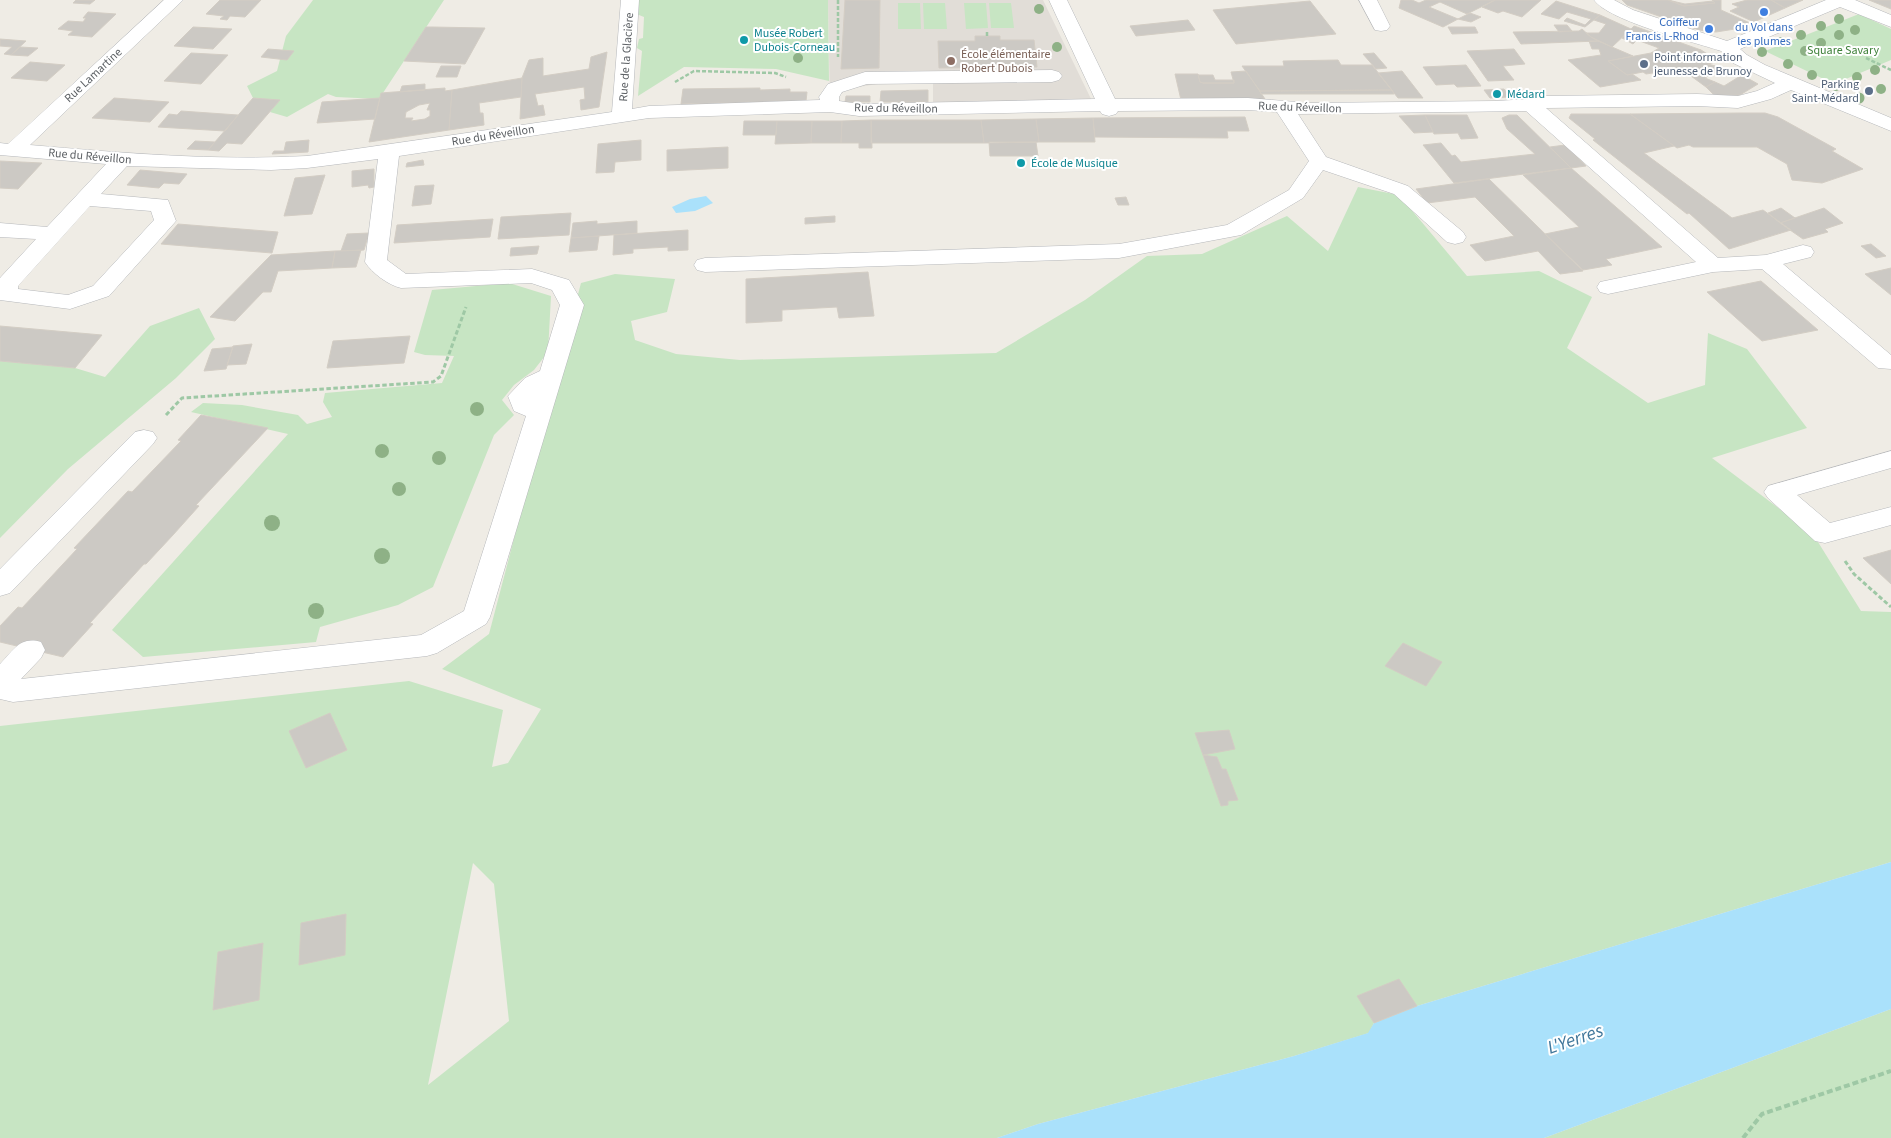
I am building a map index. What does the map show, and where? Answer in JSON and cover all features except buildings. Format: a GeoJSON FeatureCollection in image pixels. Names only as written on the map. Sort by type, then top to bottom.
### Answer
{"type":"FeatureCollection","features":[{"type":"Feature","properties":{"kind":"street","name":"Rue Lamartine"},"geometry":{"type":"LineString","coordinates":[[7,149],[174,0]]}},
{"type":"Feature","properties":{"kind":"street","name":"Rue de la Glacière"},"geometry":{"type":"LineString","coordinates":[[622,114],[630,0]]}},
{"type":"Feature","properties":{"kind":"street"},"geometry":{"type":"LineString","coordinates":[[1058,0],[1108,108]]}},
{"type":"Feature","properties":{"kind":"street"},"geometry":{"type":"LineString","coordinates":[[1368,0],[1381,26]]}},
{"type":"Feature","properties":{"kind":"street"},"geometry":{"type":"LineString","coordinates":[[1603,0],[1610,6],[1627,14],[1728,47],[1740,59],[1791,83],[1891,125]]}},
{"type":"Feature","properties":{"kind":"street"},"geometry":{"type":"LineString","coordinates":[[1728,47],[1841,0],[1891,22]]}},
{"type":"Feature","properties":{"kind":"street"},"geometry":{"type":"LineString","coordinates":[[830,106],[829,97],[835,88],[866,78],[1052,76]]}},
{"type":"Feature","properties":{"kind":"street","name":"Rue du Réveillon"},"geometry":{"type":"LineString","coordinates":[[7,149],[122,159],[271,164],[307,162],[389,151],[622,114],[687,109],[830,106],[859,110],[1108,108],[1248,104],[1318,109],[1531,105],[1546,102],[1697,100],[1738,102],[1764,95],[1791,83]]}},
{"type":"Feature","properties":{"kind":"street"},"geometry":{"type":"LineString","coordinates":[[1531,105],[1713,265]]}},
{"type":"Feature","properties":{"kind":"street"},"geometry":{"type":"LineString","coordinates":[[1283,108],[1319,161],[1401,190],[1455,236]]}},
{"type":"Feature","properties":{"kind":"street"},"geometry":{"type":"LineString","coordinates":[[0,688],[13,691],[427,645],[476,617],[539,412],[524,405],[520,396],[534,383],[551,375],[572,305],[561,285],[532,276],[401,281],[376,262],[389,151]]}},
{"type":"Feature","properties":{"kind":"street"},"geometry":{"type":"LineString","coordinates":[[85,200],[160,205],[165,221],[100,291],[70,302],[8,295],[6,286],[122,159]]}},
{"type":"Feature","properties":{"kind":"street"},"geometry":{"type":"LineString","coordinates":[[704,265],[1119,251],[1233,230],[1296,194],[1319,161]]}},
{"type":"Feature","properties":{"kind":"street"},"geometry":{"type":"LineString","coordinates":[[0,230],[52,234]]}},
{"type":"Feature","properties":{"kind":"street"},"geometry":{"type":"LineString","coordinates":[[1608,287],[1713,265],[1767,262],[1803,252]]}},
{"type":"Feature","properties":{"kind":"street"},"geometry":{"type":"LineString","coordinates":[[1767,262],[1886,363],[1891,362]]}},
{"type":"Feature","properties":{"kind":"street"},"geometry":{"type":"LineString","coordinates":[[0,586],[144,438]]}},
{"type":"Feature","properties":{"kind":"street"},"geometry":{"type":"LineString","coordinates":[[1891,459],[1777,492],[1825,534],[1891,516]]}},
{"type":"Feature","properties":{"kind":"street"},"geometry":{"type":"LineString","coordinates":[[0,682],[31,650]]}},
{"type":"Feature","properties":{"kind":"path"},"geometry":{"type":"LineString","coordinates":[[838,0],[837,69],[856,81]]}},
{"type":"Feature","properties":{"kind":"path"},"geometry":{"type":"LineString","coordinates":[[1866,58],[1891,70]]}},
{"type":"Feature","properties":{"kind":"path"},"geometry":{"type":"LineString","coordinates":[[182,398],[433,382],[440,376],[477,278]]}},
{"type":"Feature","properties":{"kind":"path"},"geometry":{"type":"LineString","coordinates":[[1825,534],[1854,574],[1891,607]]}},
{"type":"Feature","properties":{"kind":"path"},"geometry":{"type":"LineString","coordinates":[[1743,1138],[1762,1114],[1891,1071]]}},
{"type":"Feature","properties":{"kind":"shaded area","name":"École élémentaire Robert Dubois"},"geometry":{"type":"Polygon","coordinates":[[[828,0],[1043,0],[1092,101],[933,102],[933,83],[889,82],[847,89],[830,103],[828,0]]]}},
{"type":"Feature","properties":{"kind":"green space"},"geometry":{"type":"Polygon","coordinates":[[[313,0],[444,0],[379,99],[336,97],[328,94],[287,117],[270,112],[279,100],[253,98],[247,86],[277,71],[286,36],[313,0]]]}},
{"type":"Feature","properties":{"kind":"green space"},"geometry":{"type":"Polygon","coordinates":[[[634,0],[828,0],[829,81],[776,69],[684,67],[638,96],[642,51],[637,48],[639,39],[643,38],[644,17],[634,13],[634,0]]]}},
{"type":"Feature","properties":{"kind":"green space"},"geometry":{"type":"Polygon","coordinates":[[[898,3],[920,3],[921,29],[898,29],[898,3]]]}},
{"type":"Feature","properties":{"kind":"green space"},"geometry":{"type":"Polygon","coordinates":[[[923,3],[945,3],[947,29],[924,29],[923,3]]]}},
{"type":"Feature","properties":{"kind":"green space"},"geometry":{"type":"Polygon","coordinates":[[[964,3],[986,3],[988,28],[966,29],[964,3]]]}},
{"type":"Feature","properties":{"kind":"green space"},"geometry":{"type":"Polygon","coordinates":[[[989,3],[1011,3],[1014,28],[991,28],[989,3]]]}},
{"type":"Feature","properties":{"kind":"green space","name":"Square Savary"},"geometry":{"type":"Polygon","coordinates":[[[1859,14],[1891,29],[1891,60],[1834,84],[1765,51],[1859,14]]]}},
{"type":"Feature","properties":{"kind":"green space"},"geometry":{"type":"Polygon","coordinates":[[[1358,187],[1399,195],[1467,276],[1539,271],[1592,297],[1567,348],[1648,403],[1705,385],[1708,333],[1747,349],[1807,428],[1712,458],[1813,534],[1861,611],[1891,612],[1891,862],[1417,1006],[1374,1023],[1369,1033],[1294,1056],[1038,1124],[997,1138],[0,1138],[0,726],[409,681],[503,710],[492,767],[508,763],[541,709],[442,669],[489,634],[581,283],[615,274],[675,279],[667,312],[631,321],[635,340],[676,354],[740,360],[996,353],[1085,300],[1147,256],[1202,254],[1287,216],[1328,251],[1358,187]],[[473,863],[428,1085],[509,1021],[494,884],[473,863]]]}},
{"type":"Feature","properties":{"kind":"green space"},"geometry":{"type":"Polygon","coordinates":[[[509,283],[551,296],[548,352],[534,370],[514,385],[502,400],[514,415],[494,435],[433,587],[398,605],[320,627],[316,642],[143,657],[112,630],[288,434],[191,412],[203,403],[242,405],[298,415],[307,424],[332,417],[323,402],[325,393],[442,383],[454,356],[425,355],[414,352],[432,290],[509,283]]]}},
{"type":"Feature","properties":{"kind":"green space"},"geometry":{"type":"Polygon","coordinates":[[[199,308],[215,339],[176,378],[68,469],[0,538],[0,361],[75,368],[105,377],[150,326],[199,308]]]}},
{"type":"Feature","properties":{"kind":"green space"},"geometry":{"type":"Polygon","coordinates":[[[1891,1009],[1891,1138],[1544,1138],[1891,1009]]]}},
{"type":"Feature","properties":{"kind":"water"},"geometry":{"type":"Polygon","coordinates":[[[706,196],[713,203],[695,211],[676,213],[672,207],[690,199],[706,196]]]}},
{"type":"Feature","properties":{"kind":"water","name":"L'Yerres"},"geometry":{"type":"Polygon","coordinates":[[[1891,862],[1891,1009],[1544,1138],[997,1138],[1038,1124],[1294,1056],[1368,1033],[1374,1023],[1417,1006],[1891,862]]]}},
{"type":"Feature","properties":{"kind":"place","name":"du Vol dans les plumes"},"geometry":{"type":"Point","coordinates":[1764,12]}},
{"type":"Feature","properties":{"kind":"place","name":"Coiffeur Francis L-Rhod"},"geometry":{"type":"Point","coordinates":[1709,29]}},
{"type":"Feature","properties":{"kind":"place","name":"Musée Robert Dubois-Corneau"},"geometry":{"type":"Point","coordinates":[744,40]}},
{"type":"Feature","properties":{"kind":"place","name":"École élémentaire Robert Dubois"},"geometry":{"type":"Point","coordinates":[951,61]}},
{"type":"Feature","properties":{"kind":"place","name":"Point information jeunesse de Brunoy"},"geometry":{"type":"Point","coordinates":[1644,64]}},
{"type":"Feature","properties":{"kind":"place","name":"Parking Saint-Médard"},"geometry":{"type":"Point","coordinates":[1869,91]}},
{"type":"Feature","properties":{"kind":"place","name":"Médard"},"geometry":{"type":"Point","coordinates":[1497,94]}},
{"type":"Feature","properties":{"kind":"place","name":"École de Musique"},"geometry":{"type":"Point","coordinates":[1021,163]}}]}
